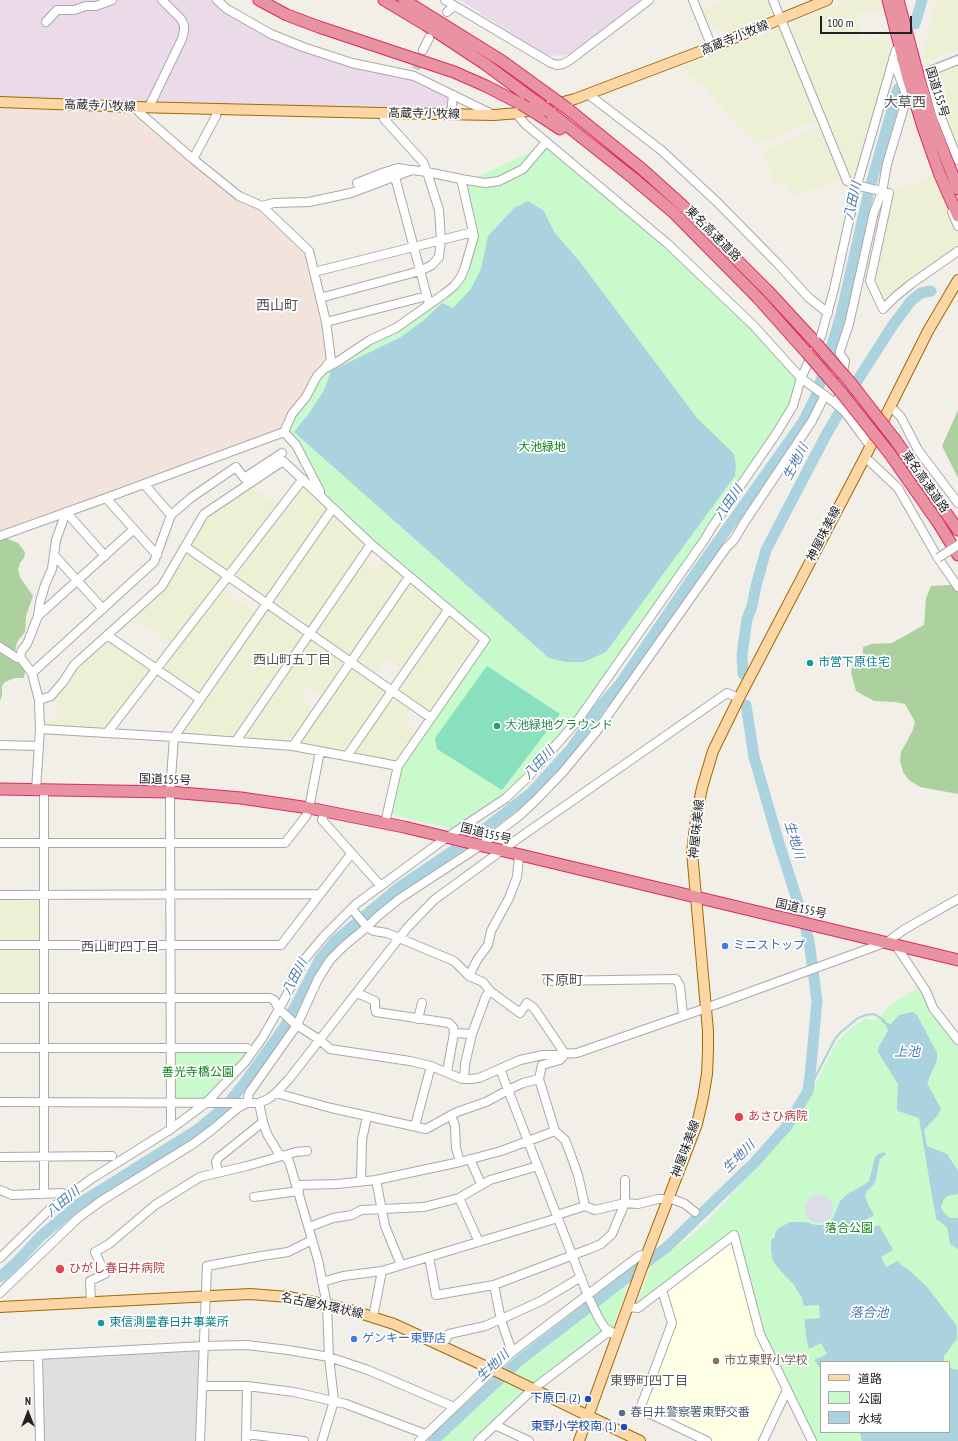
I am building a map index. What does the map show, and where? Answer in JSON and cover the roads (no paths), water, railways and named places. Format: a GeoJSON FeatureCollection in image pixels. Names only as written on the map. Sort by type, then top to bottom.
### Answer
{"type":"FeatureCollection","features":[{"type":"Feature","properties":{"kind":"highway"},"geometry":{"type":"LineString","coordinates":[[259,0],[287,15],[324,29],[454,72],[486,86],[519,109],[539,115],[580,144],[705,244]]}},
{"type":"Feature","properties":{"kind":"highway","name":"東名高速道路"},"geometry":{"type":"LineString","coordinates":[[384,0],[426,25],[485,64],[551,113],[673,212],[758,298],[840,391],[890,454],[939,524],[958,555]]}},
{"type":"Feature","properties":{"kind":"highway","name":"東名高速道路"},"geometry":{"type":"LineString","coordinates":[[404,0],[432,16],[502,61],[568,108],[642,169],[682,205],[767,290],[850,382],[896,440],[958,530]]}},
{"type":"Feature","properties":{"kind":"highway"},"geometry":{"type":"LineString","coordinates":[[411,0],[432,16]]}},
{"type":"Feature","properties":{"kind":"highway","name":"国道155号"},"geometry":{"type":"LineString","coordinates":[[888,0],[901,47],[909,93],[940,175],[958,216]]}},
{"type":"Feature","properties":{"kind":"highway","name":"国道155号"},"geometry":{"type":"LineString","coordinates":[[898,0],[933,124],[958,189]]}},
{"type":"Feature","properties":{"kind":"highway","name":"国道155号"},"geometry":{"type":"LineString","coordinates":[[0,789],[170,792],[241,798],[309,808],[385,823],[958,960]]}},
{"type":"Feature","properties":{"kind":"main road","name":"高蔵寺小牧線"},"geometry":{"type":"LineString","coordinates":[[0,102],[149,108],[383,114],[494,114],[576,99],[712,47],[827,0]]}},
{"type":"Feature","properties":{"kind":"main road","name":"神屋味美線"},"geometry":{"type":"LineString","coordinates":[[579,1441],[697,1124],[707,1074],[708,1051],[706,1008],[692,852],[702,788],[714,751],[739,698],[865,457],[928,331],[958,280]]}},
{"type":"Feature","properties":{"kind":"main road","name":"名古屋外環状線"},"geometry":{"type":"LineString","coordinates":[[0,1307],[250,1294],[289,1297],[347,1309],[394,1324],[640,1441]]}},
{"type":"Feature","properties":{"kind":"street"},"geometry":{"type":"LineString","coordinates":[[46,22],[57,10],[74,10],[90,3],[96,6],[112,0]]}},
{"type":"Feature","properties":{"kind":"street"},"geometry":{"type":"LineString","coordinates":[[149,108],[182,39],[184,31],[184,25],[181,19],[162,0]]}},
{"type":"Feature","properties":{"kind":"street"},"geometry":{"type":"LineString","coordinates":[[217,0],[227,9],[271,34],[303,48],[352,63],[415,73],[454,95],[494,114]]}},
{"type":"Feature","properties":{"kind":"street"},"geometry":{"type":"LineString","coordinates":[[445,0],[556,65],[563,64],[570,60],[649,0]]}},
{"type":"Feature","properties":{"kind":"street"},"geometry":{"type":"LineString","coordinates":[[693,0],[712,47]]}},
{"type":"Feature","properties":{"kind":"street"},"geometry":{"type":"LineString","coordinates":[[773,0],[847,181],[889,193],[870,281],[883,309],[905,288],[958,251]]}},
{"type":"Feature","properties":{"kind":"street"},"geometry":{"type":"LineString","coordinates":[[447,12],[454,6]]}},
{"type":"Feature","properties":{"kind":"street"},"geometry":{"type":"LineString","coordinates":[[423,50],[429,38]]}},
{"type":"Feature","properties":{"kind":"street"},"geometry":{"type":"LineString","coordinates":[[0,1258],[51,1208],[91,1179],[171,1129],[206,1103],[245,1062],[263,1037],[280,1010],[304,960],[324,936],[380,885],[506,798],[528,777],[578,720],[705,539],[776,434],[793,406],[802,378],[828,313],[859,185],[893,59],[896,50],[901,47]]}},
{"type":"Feature","properties":{"kind":"street"},"geometry":{"type":"LineString","coordinates":[[893,59],[909,93],[918,127],[944,195],[958,226]]}},
{"type":"Feature","properties":{"kind":"street"},"geometry":{"type":"LineString","coordinates":[[958,60],[928,72],[940,115],[958,160]]}},
{"type":"Feature","properties":{"kind":"street"},"geometry":{"type":"LineString","coordinates":[[835,403],[838,400],[845,361],[840,354],[840,351],[852,310],[874,212],[909,93]]}},
{"type":"Feature","properties":{"kind":"street"},"geometry":{"type":"LineString","coordinates":[[588,94],[661,150],[778,264],[809,298],[828,313]]}},
{"type":"Feature","properties":{"kind":"street"},"geometry":{"type":"LineString","coordinates":[[452,114],[454,95]]}},
{"type":"Feature","properties":{"kind":"street"},"geometry":{"type":"LineString","coordinates":[[0,536],[284,432],[292,414],[306,397],[317,376],[331,360],[326,322],[309,251],[262,206],[239,196],[193,159],[135,107]]}},
{"type":"Feature","properties":{"kind":"street"},"geometry":{"type":"LineString","coordinates":[[193,159],[216,116],[216,109]]}},
{"type":"Feature","properties":{"kind":"street"},"geometry":{"type":"LineString","coordinates":[[519,109],[525,124],[668,244],[753,325],[802,378],[845,412],[870,446]]}},
{"type":"Feature","properties":{"kind":"street"},"geometry":{"type":"LineString","coordinates":[[320,298],[420,271],[432,265],[439,257],[441,240],[439,210],[427,172],[423,162],[384,119],[383,114]]}},
{"type":"Feature","properties":{"kind":"street"},"geometry":{"type":"LineString","coordinates":[[357,183],[398,168],[485,183],[499,181],[523,169],[546,142]]}},
{"type":"Feature","properties":{"kind":"street"},"geometry":{"type":"LineString","coordinates":[[262,206],[274,203],[309,202],[351,192],[412,170]]}},
{"type":"Feature","properties":{"kind":"street"},"geometry":{"type":"LineString","coordinates":[[395,177],[428,300]]}},
{"type":"Feature","properties":{"kind":"street"},"geometry":{"type":"LineString","coordinates":[[326,322],[428,300],[444,294],[454,286],[466,267],[474,236],[462,179]]}},
{"type":"Feature","properties":{"kind":"street"},"geometry":{"type":"LineString","coordinates":[[314,272],[473,232]]}},
{"type":"Feature","properties":{"kind":"street"},"geometry":{"type":"LineString","coordinates":[[325,368],[337,362],[370,340],[396,328],[428,300]]}},
{"type":"Feature","properties":{"kind":"street"},"geometry":{"type":"LineString","coordinates":[[247,1103],[249,1093],[296,1025],[318,979],[330,960],[344,946],[399,899],[480,846],[520,815],[563,772],[596,732],[726,548],[734,540],[812,421],[825,395]]}},
{"type":"Feature","properties":{"kind":"street"},"geometry":{"type":"LineString","coordinates":[[890,406],[901,417],[918,450],[958,503]]}},
{"type":"Feature","properties":{"kind":"street"},"geometry":{"type":"LineString","coordinates":[[284,432],[296,445],[320,491],[320,495]]}},
{"type":"Feature","properties":{"kind":"street"},"geometry":{"type":"LineString","coordinates":[[32,673],[154,562],[171,515],[192,497],[236,467],[244,478],[282,454]]}},
{"type":"Feature","properties":{"kind":"street"},"geometry":{"type":"LineString","coordinates":[[865,457],[898,488],[938,558],[958,587]]}},
{"type":"Feature","properties":{"kind":"street"},"geometry":{"type":"LineString","coordinates":[[38,700],[51,696],[63,682],[74,665],[162,586],[204,514],[283,461],[371,544],[484,640],[398,766],[385,823]]}},
{"type":"Feature","properties":{"kind":"street"},"geometry":{"type":"LineString","coordinates":[[106,733],[303,479]]}},
{"type":"Feature","properties":{"kind":"street"},"geometry":{"type":"LineString","coordinates":[[144,484],[171,515]]}},
{"type":"Feature","properties":{"kind":"street"},"geometry":{"type":"LineString","coordinates":[[106,498],[133,530],[157,555]]}},
{"type":"Feature","properties":{"kind":"street"},"geometry":{"type":"LineString","coordinates":[[171,1129],[170,792],[174,736],[333,508]]}},
{"type":"Feature","properties":{"kind":"street"},"geometry":{"type":"LineString","coordinates":[[20,657],[38,616],[44,585],[52,569],[56,540],[66,512]]}},
{"type":"Feature","properties":{"kind":"street"},"geometry":{"type":"LineString","coordinates":[[66,512],[105,556]]}},
{"type":"Feature","properties":{"kind":"street"},"geometry":{"type":"LineString","coordinates":[[38,616],[133,530]]}},
{"type":"Feature","properties":{"kind":"street"},"geometry":{"type":"LineString","coordinates":[[236,741],[371,544]]}},
{"type":"Feature","properties":{"kind":"street"},"geometry":{"type":"LineString","coordinates":[[938,558],[958,545]]}},
{"type":"Feature","properties":{"kind":"street"},"geometry":{"type":"LineString","coordinates":[[186,547],[431,718]]}},
{"type":"Feature","properties":{"kind":"street"},"geometry":{"type":"LineString","coordinates":[[54,555],[103,609]]}},
{"type":"Feature","properties":{"kind":"street"},"geometry":{"type":"LineString","coordinates":[[293,746],[409,577]]}},
{"type":"Feature","properties":{"kind":"street"},"geometry":{"type":"LineString","coordinates":[[347,756],[448,610]]}},
{"type":"Feature","properties":{"kind":"street"},"geometry":{"type":"LineString","coordinates":[[107,636],[200,699]]}},
{"type":"Feature","properties":{"kind":"street"},"geometry":{"type":"LineString","coordinates":[[0,647],[17,658],[20,657],[32,673],[38,700],[40,730],[40,790],[44,843],[44,1194]]}},
{"type":"Feature","properties":{"kind":"street"},"geometry":{"type":"LineString","coordinates":[[0,1102],[259,1103],[268,1099],[276,1093],[320,1040],[417,917],[434,900],[501,851],[727,693],[739,698]]}},
{"type":"Feature","properties":{"kind":"street"},"geometry":{"type":"LineString","coordinates":[[40,730],[174,736],[293,746],[398,766]]}},
{"type":"Feature","properties":{"kind":"street"},"geometry":{"type":"LineString","coordinates":[[0,745],[39,746]]}},
{"type":"Feature","properties":{"kind":"street"},"geometry":{"type":"LineString","coordinates":[[0,843],[284,843],[306,816],[309,808],[320,751]]}},
{"type":"Feature","properties":{"kind":"street"},"geometry":{"type":"LineString","coordinates":[[325,811],[322,820],[380,885]]}},
{"type":"Feature","properties":{"kind":"street"},"geometry":{"type":"LineString","coordinates":[[0,945],[281,945],[351,854]]}},
{"type":"Feature","properties":{"kind":"street"},"geometry":{"type":"LineString","coordinates":[[469,976],[477,960],[488,945],[491,931],[509,898],[517,877],[519,856]]}},
{"type":"Feature","properties":{"kind":"street"},"geometry":{"type":"LineString","coordinates":[[0,895],[320,894]]}},
{"type":"Feature","properties":{"kind":"street"},"geometry":{"type":"LineString","coordinates":[[0,998],[270,998],[274,1000],[280,1010],[296,1025],[320,1040],[330,1050],[410,1061],[431,1066],[464,1079],[479,1078],[520,1060],[543,1055],[577,1053],[891,943],[905,929],[958,899]]}},
{"type":"Feature","properties":{"kind":"street"},"geometry":{"type":"LineString","coordinates":[[352,909],[374,932],[387,933],[454,962],[469,976],[483,982],[490,991],[520,1013],[527,1002],[534,1008],[565,1054]]}},
{"type":"Feature","properties":{"kind":"street"},"geometry":{"type":"LineString","coordinates":[[891,943],[926,991],[933,1008],[958,1040]]}},
{"type":"Feature","properties":{"kind":"street"},"geometry":{"type":"LineString","coordinates":[[548,981],[676,979],[680,986],[683,1016]]}},
{"type":"Feature","properties":{"kind":"street"},"geometry":{"type":"LineString","coordinates":[[464,1079],[465,1064],[472,1034],[483,1002],[490,991]]}},
{"type":"Feature","properties":{"kind":"street"},"geometry":{"type":"LineString","coordinates":[[357,993],[375,1000],[376,1012],[449,1023],[453,1027],[454,1033],[447,1072]]}},
{"type":"Feature","properties":{"kind":"street"},"geometry":{"type":"LineString","coordinates":[[418,1019],[422,1003]]}},
{"type":"Feature","properties":{"kind":"street"},"geometry":{"type":"LineString","coordinates":[[454,1033],[472,1034]]}},
{"type":"Feature","properties":{"kind":"street"},"geometry":{"type":"LineString","coordinates":[[0,1048],[247,1048]]}},
{"type":"Feature","properties":{"kind":"street"},"geometry":{"type":"LineString","coordinates":[[565,1054],[560,1060],[542,1065],[539,1079],[555,1131],[565,1140],[570,1150],[578,1175],[585,1206]]}},
{"type":"Feature","properties":{"kind":"street"},"geometry":{"type":"LineString","coordinates":[[415,1126],[431,1066]]}},
{"type":"Feature","properties":{"kind":"street"},"geometry":{"type":"LineString","coordinates":[[500,1068],[572,1256],[595,1311],[605,1328],[618,1336]]}},
{"type":"Feature","properties":{"kind":"street"},"geometry":{"type":"LineString","coordinates":[[276,1093],[331,1108],[426,1128],[457,1112],[486,1102],[523,1083],[539,1079]]}},
{"type":"Feature","properties":{"kind":"street"},"geometry":{"type":"LineString","coordinates":[[0,1293],[78,1218],[101,1201],[193,1144],[239,1107],[247,1103]]}},
{"type":"Feature","properties":{"kind":"street"},"geometry":{"type":"LineString","coordinates":[[259,1103],[267,1134],[279,1154],[284,1156],[289,1161],[318,1260],[327,1305],[329,1357],[334,1401],[322,1441]]}},
{"type":"Feature","properties":{"kind":"street"},"geometry":{"type":"LineString","coordinates":[[451,1115],[456,1126],[456,1148],[460,1162]]}},
{"type":"Feature","properties":{"kind":"street"},"geometry":{"type":"LineString","coordinates":[[361,1181],[362,1140],[367,1116]]}},
{"type":"Feature","properties":{"kind":"street"},"geometry":{"type":"LineString","coordinates":[[218,1172],[216,1162],[218,1158],[263,1122]]}},
{"type":"Feature","properties":{"kind":"street"},"geometry":{"type":"LineString","coordinates":[[254,1197],[298,1188],[376,1180],[460,1162],[501,1151],[555,1131]]}},
{"type":"Feature","properties":{"kind":"street"},"geometry":{"type":"LineString","coordinates":[[91,1302],[90,1281],[105,1274],[95,1252],[109,1244],[155,1204],[200,1177],[307,1151]]}},
{"type":"Feature","properties":{"kind":"street"},"geometry":{"type":"LineString","coordinates":[[0,1157],[112,1156]]}},
{"type":"Feature","properties":{"kind":"street"},"geometry":{"type":"LineString","coordinates":[[470,1159],[481,1184]]}},
{"type":"Feature","properties":{"kind":"street"},"geometry":{"type":"LineString","coordinates":[[309,1226],[333,1218],[352,1215],[360,1210],[424,1207],[459,1198],[474,1190],[481,1184],[538,1166]]}},
{"type":"Feature","properties":{"kind":"street"},"geometry":{"type":"LineString","coordinates":[[376,1180],[381,1210],[388,1235],[401,1265]]}},
{"type":"Feature","properties":{"kind":"street"},"geometry":{"type":"LineString","coordinates":[[429,1258],[436,1295],[494,1285],[572,1256],[602,1244],[612,1234],[625,1203],[625,1180]]}},
{"type":"Feature","properties":{"kind":"street"},"geometry":{"type":"LineString","coordinates":[[0,1190],[12,1194],[62,1193],[68,1196]]}},
{"type":"Feature","properties":{"kind":"street"},"geometry":{"type":"LineString","coordinates":[[459,1198],[479,1242]]}},
{"type":"Feature","properties":{"kind":"street"},"geometry":{"type":"LineString","coordinates":[[322,1282],[343,1276],[382,1271],[429,1258],[557,1217],[585,1206],[595,1210],[625,1203],[638,1204],[658,1199],[668,1199],[676,1200],[685,1204],[694,1212]]}},
{"type":"Feature","properties":{"kind":"street"},"geometry":{"type":"LineString","coordinates":[[630,1303],[638,1308],[734,1235],[760,1334],[812,1441]]}},
{"type":"Feature","properties":{"kind":"street"},"geometry":{"type":"LineString","coordinates":[[200,1441],[207,1266],[288,1252],[312,1240]]}},
{"type":"Feature","properties":{"kind":"street"},"geometry":{"type":"LineString","coordinates":[[419,1441],[454,1407],[497,1372],[512,1352],[590,1299],[639,1256],[646,1259]]}},
{"type":"Feature","properties":{"kind":"street"},"geometry":{"type":"LineString","coordinates":[[373,1317],[382,1271]]}},
{"type":"Feature","properties":{"kind":"street"},"geometry":{"type":"LineString","coordinates":[[442,1346],[449,1334],[485,1326],[501,1320],[541,1301],[581,1277]]}},
{"type":"Feature","properties":{"kind":"street"},"geometry":{"type":"LineString","coordinates":[[494,1285],[501,1320],[512,1352]]}},
{"type":"Feature","properties":{"kind":"street"},"geometry":{"type":"LineString","coordinates":[[662,1290],[672,1323],[640,1409],[707,1441]]}},
{"type":"Feature","properties":{"kind":"street"},"geometry":{"type":"LineString","coordinates":[[478,1441],[533,1389],[608,1332],[618,1336]]}},
{"type":"Feature","properties":{"kind":"street"},"geometry":{"type":"LineString","coordinates":[[0,1357],[203,1346],[247,1346],[288,1350],[329,1357],[368,1370],[454,1407]]}},
{"type":"Feature","properties":{"kind":"street"},"geometry":{"type":"LineString","coordinates":[[38,1355],[40,1441]]}},
{"type":"Feature","properties":{"kind":"street"},"geometry":{"type":"LineString","coordinates":[[202,1386],[247,1386],[294,1392],[346,1404],[425,1434]]}},
{"type":"Feature","properties":{"kind":"street"},"geometry":{"type":"LineString","coordinates":[[247,1386],[246,1438],[304,1441]]}},
{"type":"Feature","properties":{"kind":"street"},"geometry":{"type":"LineString","coordinates":[[763,1441],[787,1390]]}},
{"type":"Feature","properties":{"kind":"street"},"geometry":{"type":"LineString","coordinates":[[495,1425],[529,1441]]}},
{"type":"Feature","properties":{"kind":"water","name":"大池緑地"},"geometry":{"type":"Polygon","coordinates":[[[528,201],[544,211],[554,232],[580,262],[697,418],[734,454],[736,465],[735,476],[606,652],[584,662],[566,662],[549,658],[294,432],[310,412],[324,390],[331,371],[401,337],[423,321],[442,303],[453,308],[471,289],[481,269],[488,236],[514,208],[528,201]]]}},
{"type":"Feature","properties":{"kind":"water","name":"上池"},"geometry":{"type":"Polygon","coordinates":[[[913,1012],[917,1015],[937,1053],[937,1060],[927,1083],[941,1109],[937,1116],[924,1130],[927,1146],[947,1154],[958,1171],[958,1194],[947,1196],[941,1207],[944,1213],[950,1218],[958,1218],[958,1249],[950,1244],[947,1227],[936,1219],[919,1118],[898,1111],[898,1084],[878,1052],[878,1048],[888,1031],[886,1025],[881,1021],[882,1019],[883,1018],[887,1023],[891,1024],[899,1015],[913,1012]]]}},
{"type":"Feature","properties":{"kind":"water","name":"落合池"},"geometry":{"type":"Polygon","coordinates":[[[884,1152],[886,1154],[880,1159],[874,1184],[865,1195],[874,1215],[862,1222],[867,1231],[879,1225],[893,1250],[881,1257],[886,1267],[898,1261],[927,1287],[957,1326],[957,1339],[944,1356],[944,1361],[820,1361],[820,1368],[814,1360],[827,1354],[821,1343],[809,1349],[805,1323],[805,1319],[820,1318],[819,1305],[804,1306],[802,1298],[794,1285],[773,1261],[771,1240],[775,1237],[775,1233],[779,1228],[790,1222],[805,1222],[816,1225],[828,1223],[833,1218],[840,1201],[849,1193],[869,1181],[875,1157],[884,1152]]]}},
{"type":"Feature","properties":{"kind":"water"},"geometry":{"type":"Polygon","coordinates":[[[950,1368],[958,1370],[958,1441],[862,1441],[860,1433],[950,1433],[950,1368]]]}},
{"type":"Feature","properties":{"kind":"waterway","name":"八田川"},"geometry":{"type":"LineString","coordinates":[[915,24],[922,0]]}},
{"type":"Feature","properties":{"kind":"waterway"},"geometry":{"type":"LineString","coordinates":[[929,67],[958,55]]}},
{"type":"Feature","properties":{"kind":"waterway","name":"八田川"},"geometry":{"type":"LineString","coordinates":[[0,1277],[16,1263],[41,1236],[79,1204],[197,1130],[226,1106],[284,1028],[320,959],[335,941],[398,888],[478,834],[532,792],[571,749],[600,707],[620,684],[695,574],[803,422],[816,396],[841,315],[869,191],[898,89]]}},
{"type":"Feature","properties":{"kind":"waterway","name":"生地川"},"geometry":{"type":"LineString","coordinates":[[743,674],[742,655],[747,619],[752,606],[766,550],[825,437],[859,378],[893,325],[911,301],[921,293],[931,291]]}},
{"type":"Feature","properties":{"kind":"waterway","name":"生地川"},"geometry":{"type":"LineString","coordinates":[[433,1441],[520,1360],[667,1247],[754,1163],[787,1126],[808,1091],[817,1001],[809,941],[754,757],[746,705]]}},
{"type":"Feature","properties":{"kind":"waterway"},"geometry":{"type":"LineString","coordinates":[[808,1091],[835,1039],[841,1032],[858,1018],[866,1015],[874,1014],[882,1019]]}},
{"type":"Feature","properties":{"kind":"tunnel"},"geometry":{"type":"LineString","coordinates":[[416,69],[423,50]]}},
{"type":"Feature","properties":{"kind":"place","name":"市営下原住宅"},"geometry":{"type":"Point","coordinates":[810,663]}},
{"type":"Feature","properties":{"kind":"place","name":"大池緑地グラウンド"},"geometry":{"type":"Point","coordinates":[497,726]}},
{"type":"Feature","properties":{"kind":"place","name":"ミニストップ"},"geometry":{"type":"Point","coordinates":[725,946]}},
{"type":"Feature","properties":{"kind":"place","name":"あさひ病院"},"geometry":{"type":"Point","coordinates":[739,1117]}},
{"type":"Feature","properties":{"kind":"place","name":"ひがし春日井病院"},"geometry":{"type":"Point","coordinates":[60,1269]}},
{"type":"Feature","properties":{"kind":"place","name":"東信測量春日井事業所"},"geometry":{"type":"Point","coordinates":[101,1323]}},
{"type":"Feature","properties":{"kind":"place","name":"ゲンキー東野店"},"geometry":{"type":"Point","coordinates":[354,1339]}},
{"type":"Feature","properties":{"kind":"place","name":"市立東野小学校"},"geometry":{"type":"Point","coordinates":[716,1361]}},
{"type":"Feature","properties":{"kind":"place","name":"下原口 (2)"},"geometry":{"type":"Point","coordinates":[588,1399]}},
{"type":"Feature","properties":{"kind":"place","name":"春日井警察署東野交番"},"geometry":{"type":"Point","coordinates":[622,1413]}},
{"type":"Feature","properties":{"kind":"place","name":"東野小学校南 (1)"},"geometry":{"type":"Point","coordinates":[624,1427]}},
{"type":"Feature","properties":{"kind":"district","name":"大草西"},"geometry":{"type":"Point","coordinates":[905,103]}},
{"type":"Feature","properties":{"kind":"district","name":"西山町"},"geometry":{"type":"Point","coordinates":[277,306]}},
{"type":"Feature","properties":{"kind":"district","name":"西山町五丁目"},"geometry":{"type":"Point","coordinates":[292,660]}},
{"type":"Feature","properties":{"kind":"district","name":"西山町四丁目"},"geometry":{"type":"Point","coordinates":[120,947]}},
{"type":"Feature","properties":{"kind":"district","name":"下原町"},"geometry":{"type":"Point","coordinates":[562,981]}},
{"type":"Feature","properties":{"kind":"district","name":"東野町四丁目"},"geometry":{"type":"Point","coordinates":[649,1381]}},
{"type":"Feature","properties":{"kind":"park label","name":"善光寺橋公園"},"geometry":{"type":"Point","coordinates":[198,1073]}},
{"type":"Feature","properties":{"kind":"park label","name":"落合公園"},"geometry":{"type":"Point","coordinates":[849,1229]}}]}
